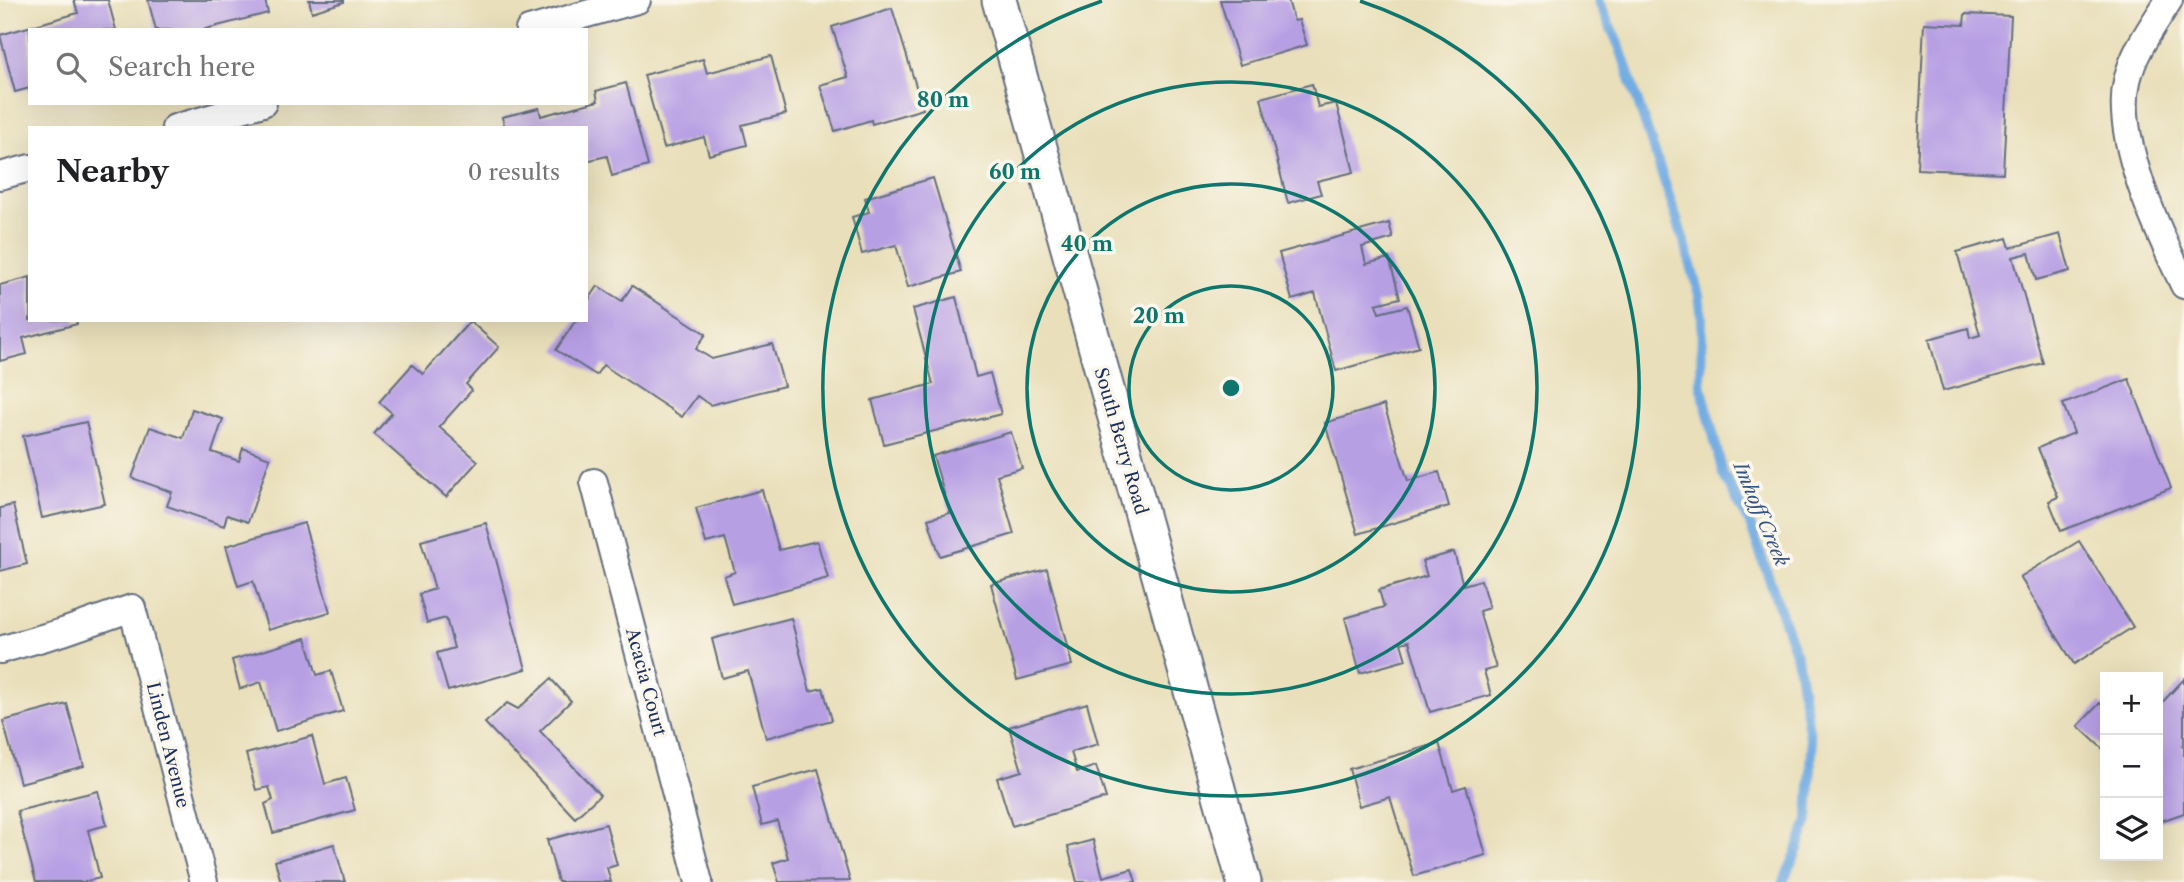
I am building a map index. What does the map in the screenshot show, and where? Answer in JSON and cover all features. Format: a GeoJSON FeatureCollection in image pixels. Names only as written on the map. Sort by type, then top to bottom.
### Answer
{"type":"FeatureCollection","features":[{"type":"Feature","properties":{"kind":"street"},"geometry":{"type":"LineString","coordinates":[[537,28],[637,0]]}},
{"type":"Feature","properties":{"kind":"street","name":"South Berry Road"},"geometry":{"type":"LineString","coordinates":[[999,0],[1244,882]]}},
{"type":"Feature","properties":{"kind":"street"},"geometry":{"type":"LineString","coordinates":[[2169,0],[2136,52],[2127,83],[2126,108],[2138,177],[2151,214],[2184,285]]}},
{"type":"Feature","properties":{"kind":"street"},"geometry":{"type":"LineString","coordinates":[[182,126],[256,105]]}},
{"type":"Feature","properties":{"kind":"street"},"geometry":{"type":"LineString","coordinates":[[0,176],[28,169]]}},
{"type":"Feature","properties":{"kind":"street","name":"Acacia Court"},"geometry":{"type":"LineString","coordinates":[[594,482],[699,882]]}},
{"type":"Feature","properties":{"kind":"street","name":"Linden Avenue"},"geometry":{"type":"LineString","coordinates":[[0,650],[132,608],[204,882]]}},
{"type":"Feature","properties":{"kind":"building"},"geometry":{"type":"Polygon","coordinates":[[[74,0],[108,0],[115,28],[28,28],[28,89],[15,92],[0,35],[78,13],[74,0]]]}},
{"type":"Feature","properties":{"kind":"building"},"geometry":{"type":"Polygon","coordinates":[[[148,0],[265,0],[268,13],[210,28],[155,28],[148,0]]]}},
{"type":"Feature","properties":{"kind":"building"},"geometry":{"type":"Polygon","coordinates":[[[309,0],[344,0],[344,2],[312,12],[309,0]]]}},
{"type":"Feature","properties":{"kind":"building"},"geometry":{"type":"Polygon","coordinates":[[[1220,0],[1288,0],[1294,21],[1299,20],[1307,45],[1240,65],[1220,0]]]}},
{"type":"Feature","properties":{"kind":"building"},"geometry":{"type":"Polygon","coordinates":[[[892,8],[923,109],[872,124],[871,120],[835,131],[820,85],[848,77],[832,27],[892,8]]]}},
{"type":"Feature","properties":{"kind":"building"},"geometry":{"type":"Polygon","coordinates":[[[1965,14],[2011,16],[2003,173],[1917,169],[1924,23],[1964,25],[1965,14]]]}},
{"type":"Feature","properties":{"kind":"building"},"geometry":{"type":"Polygon","coordinates":[[[771,56],[786,114],[742,125],[747,145],[709,155],[704,137],[664,148],[644,75],[703,59],[707,73],[771,56]]]}},
{"type":"Feature","properties":{"kind":"building"},"geometry":{"type":"Polygon","coordinates":[[[626,83],[648,166],[612,176],[607,156],[588,161],[588,126],[504,126],[502,117],[539,108],[541,116],[588,105],[598,101],[596,91],[626,83]]]}},
{"type":"Feature","properties":{"kind":"building"},"geometry":{"type":"Polygon","coordinates":[[[1312,84],[1318,107],[1336,103],[1354,172],[1317,181],[1321,194],[1288,203],[1261,98],[1312,84]]]}},
{"type":"Feature","properties":{"kind":"building"},"geometry":{"type":"Polygon","coordinates":[[[933,178],[961,272],[908,287],[896,245],[862,254],[852,217],[869,212],[865,198],[933,178]]]}},
{"type":"Feature","properties":{"kind":"building"},"geometry":{"type":"Polygon","coordinates":[[[1389,223],[1393,238],[1362,247],[1366,264],[1389,258],[1400,298],[1376,304],[1379,313],[1407,306],[1419,347],[1336,371],[1315,293],[1292,300],[1279,253],[1389,223]]]}},
{"type":"Feature","properties":{"kind":"building"},"geometry":{"type":"Polygon","coordinates":[[[2060,234],[2070,271],[2036,280],[2029,253],[2013,257],[2043,363],[1943,391],[1929,339],[1968,328],[1970,338],[1980,335],[1957,252],[2007,238],[2010,248],[2060,234]]]}},
{"type":"Feature","properties":{"kind":"building"},"geometry":{"type":"Polygon","coordinates":[[[28,278],[28,322],[77,324],[23,338],[27,354],[0,361],[0,285],[28,278]]]}},
{"type":"Feature","properties":{"kind":"building"},"geometry":{"type":"Polygon","coordinates":[[[598,286],[622,301],[632,286],[706,334],[696,349],[712,359],[772,344],[784,386],[710,405],[697,396],[682,417],[603,365],[596,375],[556,350],[575,322],[588,322],[588,301],[598,286]]]}},
{"type":"Feature","properties":{"kind":"building"},"geometry":{"type":"Polygon","coordinates":[[[956,297],[976,377],[990,373],[1001,414],[884,444],[872,400],[933,384],[913,309],[956,297]]]}},
{"type":"Feature","properties":{"kind":"building"},"geometry":{"type":"Polygon","coordinates":[[[469,322],[499,347],[466,384],[472,390],[439,427],[478,461],[446,497],[374,434],[392,413],[379,402],[412,365],[423,374],[469,322]]]}},
{"type":"Feature","properties":{"kind":"building"},"geometry":{"type":"Polygon","coordinates":[[[2129,379],[2171,488],[2061,531],[2049,501],[2058,497],[2038,448],[2074,433],[2063,404],[2129,379]]]}},
{"type":"Feature","properties":{"kind":"building"},"geometry":{"type":"Polygon","coordinates":[[[1384,405],[1408,481],[1439,472],[1449,506],[1358,534],[1325,423],[1384,405]]]}},
{"type":"Feature","properties":{"kind":"building"},"geometry":{"type":"Polygon","coordinates":[[[192,409],[223,419],[212,452],[239,461],[243,448],[270,458],[248,522],[227,515],[224,526],[167,506],[172,492],[132,478],[150,427],[183,438],[192,409]]]}},
{"type":"Feature","properties":{"kind":"building"},"geometry":{"type":"Polygon","coordinates":[[[86,422],[105,504],[42,518],[23,436],[86,422]]]}},
{"type":"Feature","properties":{"kind":"building"},"geometry":{"type":"Polygon","coordinates":[[[1011,432],[1022,468],[997,475],[1014,534],[940,556],[928,519],[950,513],[933,456],[1011,432]]]}},
{"type":"Feature","properties":{"kind":"building"},"geometry":{"type":"Polygon","coordinates":[[[762,490],[779,550],[817,541],[828,578],[732,604],[724,576],[735,572],[725,538],[706,543],[696,508],[762,490]]]}},
{"type":"Feature","properties":{"kind":"building"},"geometry":{"type":"Polygon","coordinates":[[[13,505],[27,564],[0,571],[0,508],[13,505]]]}},
{"type":"Feature","properties":{"kind":"building"},"geometry":{"type":"Polygon","coordinates":[[[304,523],[330,612],[268,630],[253,581],[238,586],[226,546],[304,523]]]}},
{"type":"Feature","properties":{"kind":"building"},"geometry":{"type":"Polygon","coordinates":[[[486,523],[526,669],[448,691],[437,653],[454,648],[446,618],[427,623],[419,594],[435,589],[421,541],[486,523]]]}},
{"type":"Feature","properties":{"kind":"building"},"geometry":{"type":"Polygon","coordinates":[[[2079,541],[2133,627],[2074,664],[2020,577],[2079,541]]]}},
{"type":"Feature","properties":{"kind":"building"},"geometry":{"type":"Polygon","coordinates":[[[1454,552],[1463,585],[1481,580],[1489,608],[1479,611],[1496,668],[1484,671],[1491,695],[1430,712],[1409,641],[1401,643],[1406,660],[1360,673],[1345,618],[1384,607],[1379,590],[1427,576],[1422,561],[1454,552]]]}},
{"type":"Feature","properties":{"kind":"building"},"geometry":{"type":"Polygon","coordinates":[[[1047,569],[1072,665],[1017,680],[991,584],[1047,569]]]}},
{"type":"Feature","properties":{"kind":"building"},"geometry":{"type":"Polygon","coordinates":[[[791,618],[810,691],[823,688],[832,720],[766,738],[748,671],[722,678],[712,639],[791,618]]]}},
{"type":"Feature","properties":{"kind":"building"},"geometry":{"type":"Polygon","coordinates":[[[306,638],[317,675],[331,671],[343,711],[276,731],[261,682],[240,689],[232,660],[306,638]]]}},
{"type":"Feature","properties":{"kind":"building"},"geometry":{"type":"Polygon","coordinates":[[[551,679],[571,701],[540,731],[600,795],[575,818],[485,723],[507,703],[518,709],[551,679]]]}},
{"type":"Feature","properties":{"kind":"building"},"geometry":{"type":"Polygon","coordinates":[[[2184,679],[2184,813],[2163,820],[2163,735],[2163,702],[2184,679]]]}},
{"type":"Feature","properties":{"kind":"building"},"geometry":{"type":"Polygon","coordinates":[[[1087,703],[1098,744],[1071,752],[1077,772],[1096,766],[1106,798],[1012,826],[997,778],[1022,771],[1009,727],[1087,703]]]}},
{"type":"Feature","properties":{"kind":"building"},"geometry":{"type":"Polygon","coordinates":[[[2100,703],[2100,746],[2078,726],[2100,703]]]}},
{"type":"Feature","properties":{"kind":"building"},"geometry":{"type":"Polygon","coordinates":[[[67,704],[84,766],[20,783],[3,721],[67,704]]]}},
{"type":"Feature","properties":{"kind":"building"},"geometry":{"type":"Polygon","coordinates":[[[312,736],[325,784],[346,778],[355,810],[273,833],[265,804],[273,800],[269,787],[256,790],[246,754],[312,736]]]}},
{"type":"Feature","properties":{"kind":"building"},"geometry":{"type":"Polygon","coordinates":[[[1439,743],[1453,790],[1466,786],[1486,855],[1414,876],[1390,797],[1359,806],[1349,769],[1439,743]]]}},
{"type":"Feature","properties":{"kind":"building"},"geometry":{"type":"Polygon","coordinates":[[[818,769],[850,881],[779,882],[773,863],[788,858],[777,821],[762,825],[752,787],[818,769]]]}},
{"type":"Feature","properties":{"kind":"building"},"geometry":{"type":"Polygon","coordinates":[[[98,791],[107,825],[88,830],[100,878],[84,882],[36,882],[17,811],[98,791]]]}},
{"type":"Feature","properties":{"kind":"building"},"geometry":{"type":"Polygon","coordinates":[[[606,824],[617,865],[607,868],[611,882],[558,882],[547,840],[606,824]]]}},
{"type":"Feature","properties":{"kind":"building"},"geometry":{"type":"Polygon","coordinates":[[[1093,840],[1103,877],[1132,869],[1136,882],[1077,882],[1068,847],[1093,840]]]}},
{"type":"Feature","properties":{"kind":"building"},"geometry":{"type":"Polygon","coordinates":[[[334,844],[345,882],[281,882],[275,861],[334,844]]]}},
{"type":"Feature","properties":{"kind":"waterway","name":"Imhoff Creek"},"geometry":{"type":"LineString","coordinates":[[1598,0],[1620,48],[1686,247],[1699,295],[1702,317],[1701,385],[1723,474],[1750,524],[1797,658],[1812,749],[1808,820],[1783,882]]}}]}
